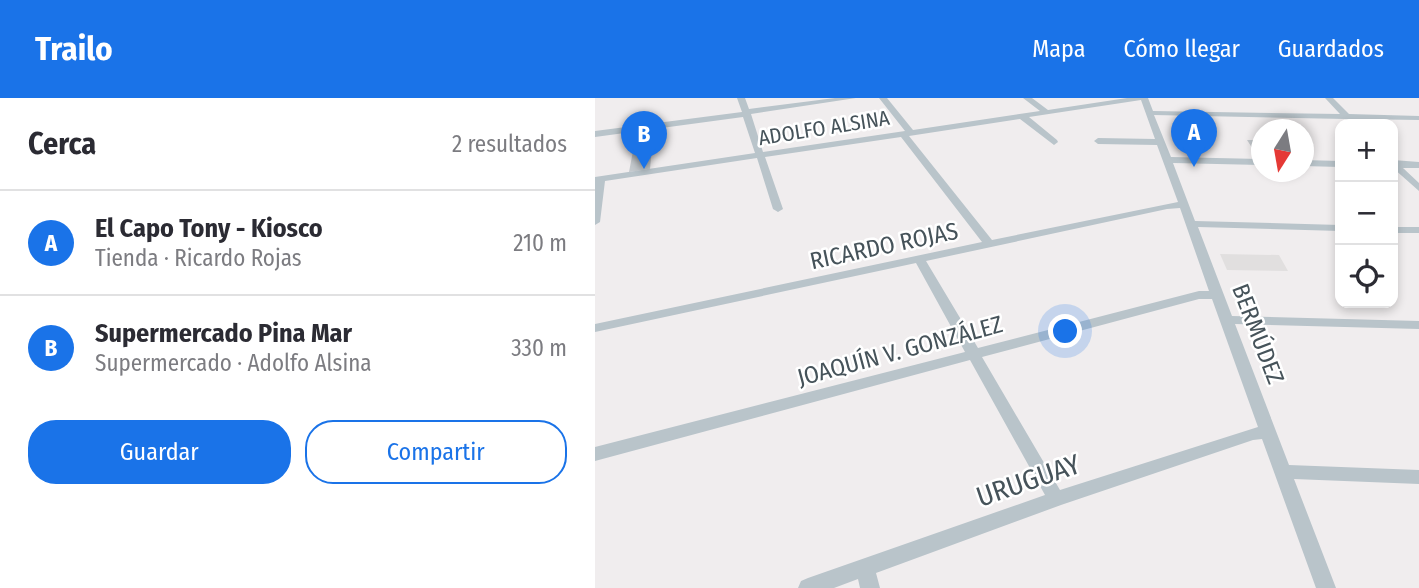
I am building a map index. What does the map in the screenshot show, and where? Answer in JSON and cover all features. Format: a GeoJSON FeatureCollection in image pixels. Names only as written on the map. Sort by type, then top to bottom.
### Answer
{"type":"FeatureCollection","features":[{"type":"Feature","properties":{"kind":"street"},"geometry":{"type":"LineString","coordinates":[[741,98],[778,209]]}},
{"type":"Feature","properties":{"kind":"street"},"geometry":{"type":"LineString","coordinates":[[595,134],[852,98]]}},
{"type":"Feature","properties":{"kind":"street"},"geometry":{"type":"LineString","coordinates":[[883,98],[989,245]]}},
{"type":"Feature","properties":{"kind":"street"},"geometry":{"type":"LineString","coordinates":[[1027,98],[1046,112]]}},
{"type":"Feature","properties":{"kind":"street","name":"ADOLFO ALSINA"},"geometry":{"type":"LineString","coordinates":[[598,180],[1143,98]]}},
{"type":"Feature","properties":{"kind":"street","name":"BERMÚDEZ"},"geometry":{"type":"LineString","coordinates":[[1143,98],[1163,142],[1189,225],[1326,588]]}},
{"type":"Feature","properties":{"kind":"street"},"geometry":{"type":"LineString","coordinates":[[1329,98],[1349,119]]}},
{"type":"Feature","properties":{"kind":"street"},"geometry":{"type":"LineString","coordinates":[[1151,113],[1419,117]]}},
{"type":"Feature","properties":{"kind":"street"},"geometry":{"type":"LineString","coordinates":[[1022,116],[1054,142]]}},
{"type":"Feature","properties":{"kind":"street"},"geometry":{"type":"LineString","coordinates":[[1098,141],[1163,142]]}},
{"type":"Feature","properties":{"kind":"street"},"geometry":{"type":"LineString","coordinates":[[1168,160],[1251,162]]}},
{"type":"Feature","properties":{"kind":"street"},"geometry":{"type":"LineString","coordinates":[[1314,163],[1335,164]]}},
{"type":"Feature","properties":{"kind":"street"},"geometry":{"type":"LineString","coordinates":[[1398,164],[1419,165]]}},
{"type":"Feature","properties":{"kind":"street"},"geometry":{"type":"LineString","coordinates":[[1398,168],[1419,188]]}},
{"type":"Feature","properties":{"kind":"street"},"geometry":{"type":"LineString","coordinates":[[595,222],[598,180]]}},
{"type":"Feature","properties":{"kind":"street","name":"RICARDO ROJAS"},"geometry":{"type":"LineString","coordinates":[[595,328],[1167,206],[1183,205]]}},
{"type":"Feature","properties":{"kind":"street"},"geometry":{"type":"LineString","coordinates":[[1189,225],[1335,228]]}},
{"type":"Feature","properties":{"kind":"street"},"geometry":{"type":"LineString","coordinates":[[1398,230],[1419,230]]}},
{"type":"Feature","properties":{"kind":"street"},"geometry":{"type":"LineString","coordinates":[[919,260],[976,355],[1056,499]]}},
{"type":"Feature","properties":{"kind":"street","name":"JOAQUÍN V. GONZÁLEZ"},"geometry":{"type":"LineString","coordinates":[[595,454],[1199,295],[1216,295]]}},
{"type":"Feature","properties":{"kind":"street"},"geometry":{"type":"LineString","coordinates":[[1226,320],[1419,325]]}},
{"type":"Feature","properties":{"kind":"street","name":"URUGUAY"},"geometry":{"type":"LineString","coordinates":[[808,588],[868,578],[1056,499],[1252,434],[1269,432]]}},
{"type":"Feature","properties":{"kind":"street"},"geometry":{"type":"LineString","coordinates":[[1284,472],[1419,477]]}},
{"type":"Feature","properties":{"kind":"shaded area"},"geometry":{"type":"Polygon","coordinates":[[[1220,254],[1279,255],[1288,271],[1227,270],[1220,254]]]}},
{"type":"Feature","properties":{"kind":"building"},"geometry":{"type":"Polygon","coordinates":[[[652,148],[650,169],[629,172],[633,151],[652,148]]]}},
{"type":"Feature","properties":{"kind":"place","name":"El Capo Tony - Kiosco"},"geometry":{"type":"Point","coordinates":[1194,167]}},
{"type":"Feature","properties":{"kind":"place","name":"Supermercado Pina Mar"},"geometry":{"type":"Point","coordinates":[644,169]}}]}
